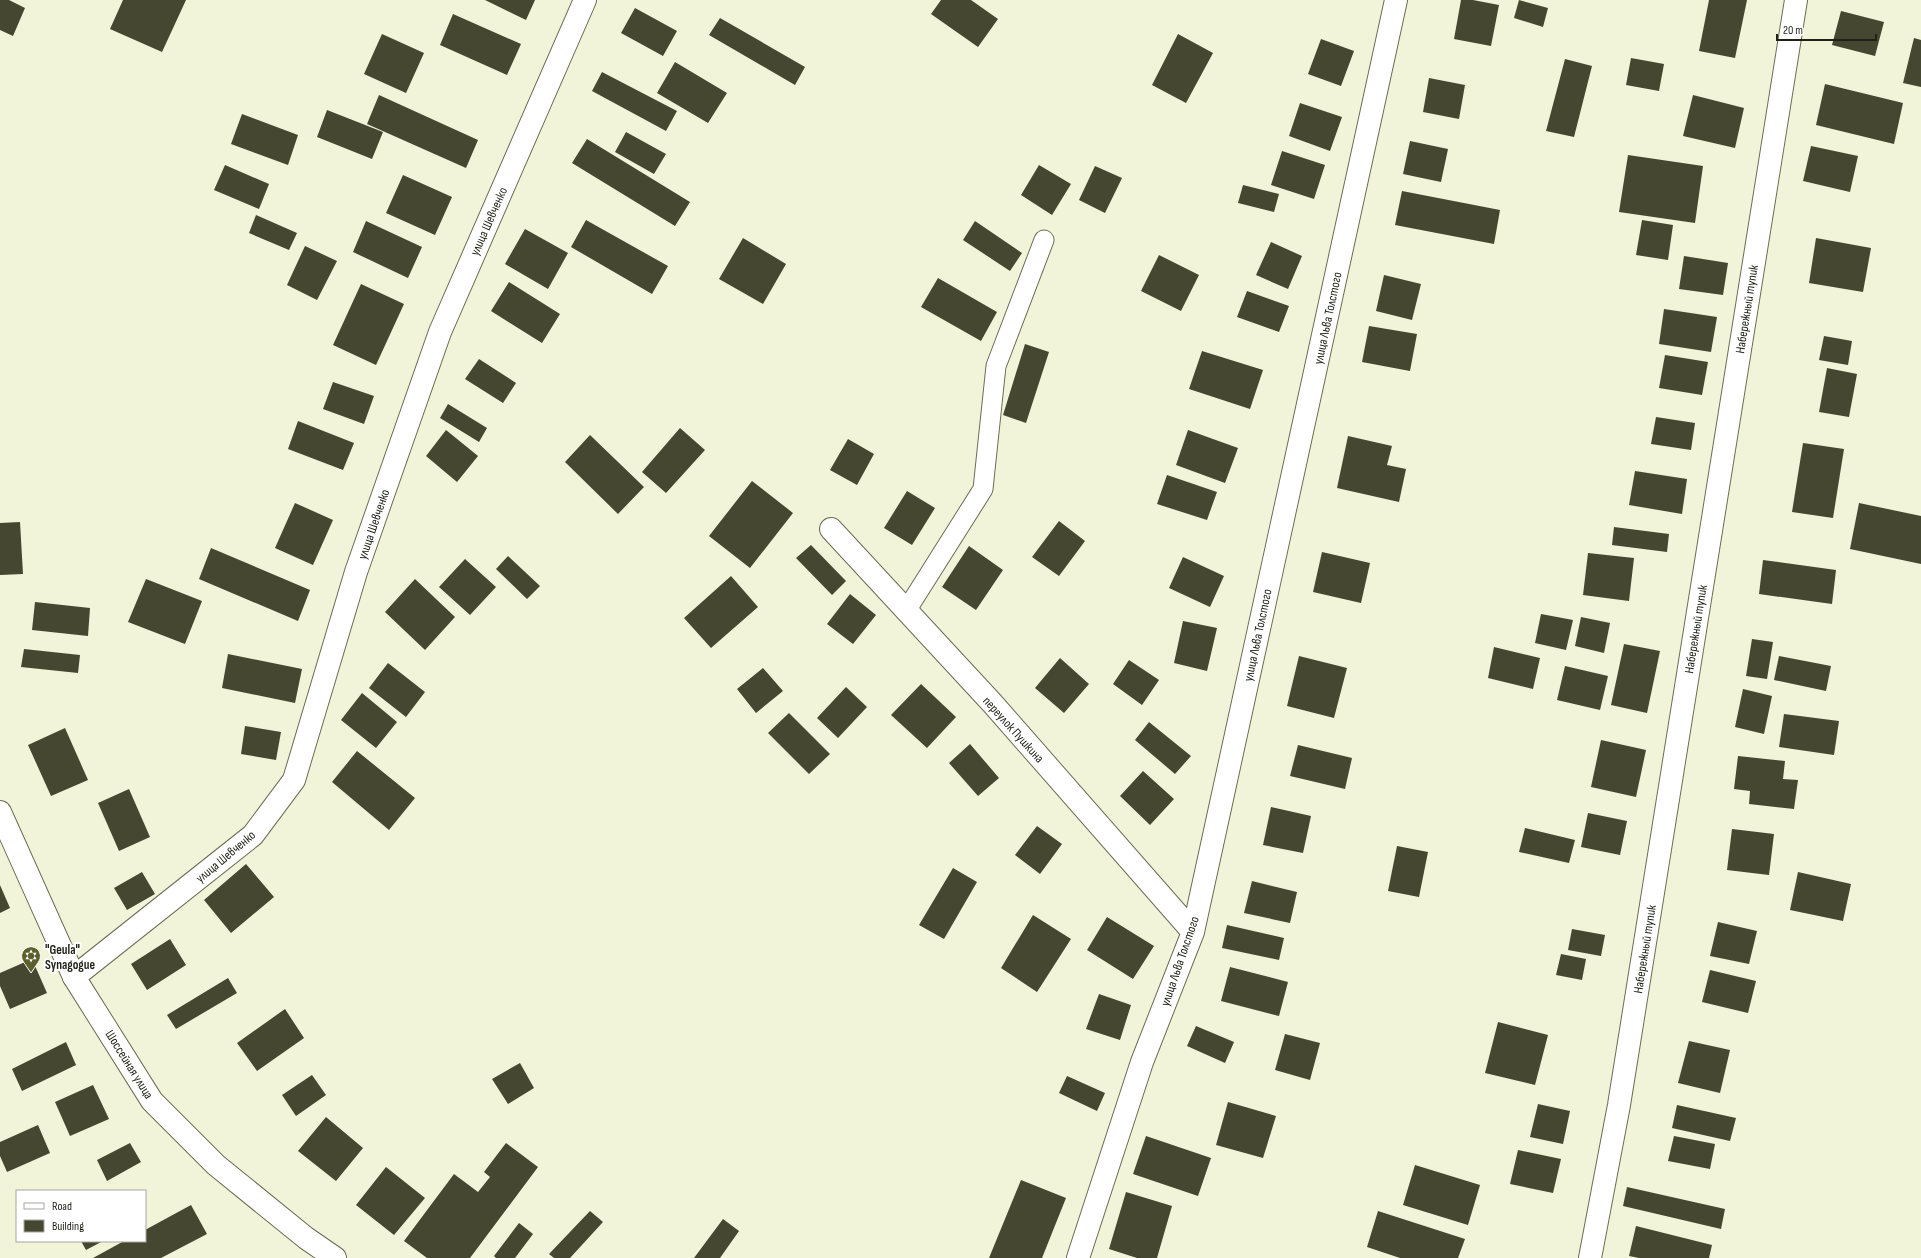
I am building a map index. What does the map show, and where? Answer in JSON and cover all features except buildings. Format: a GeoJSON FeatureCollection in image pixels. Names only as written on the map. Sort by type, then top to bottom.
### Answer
{"type":"FeatureCollection","features":[{"type":"Feature","properties":{"kind":"street","name":"улица Шевченко"},"geometry":{"type":"LineString","coordinates":[[74,977],[253,835],[294,780],[356,572],[440,332],[585,0]]}},
{"type":"Feature","properties":{"kind":"street","name":"улица Льва Толстого"},"geometry":{"type":"LineString","coordinates":[[1078,1258],[1142,1062],[1193,932],[1396,0]]}},
{"type":"Feature","properties":{"kind":"street","name":"Набережный тупик"},"geometry":{"type":"LineString","coordinates":[[1590,1258],[1620,1097],[1796,0]]}},
{"type":"Feature","properties":{"kind":"street","name":"переулок Пушкина"},"geometry":{"type":"LineString","coordinates":[[831,529],[998,710],[1193,932]]}},
{"type":"Feature","properties":{"kind":"street","name":"Шоссейная улица"},"geometry":{"type":"LineString","coordinates":[[0,812],[74,977],[152,1101],[216,1165],[306,1238],[335,1258]]}},
{"type":"Feature","properties":{"kind":"lane"},"geometry":{"type":"LineString","coordinates":[[906,611],[983,489],[996,366],[1044,240]]}},
{"type":"Feature","properties":{"kind":"place","name":"\"Geula\" Synagogue"},"geometry":{"type":"Point","coordinates":[31,973]}}]}
